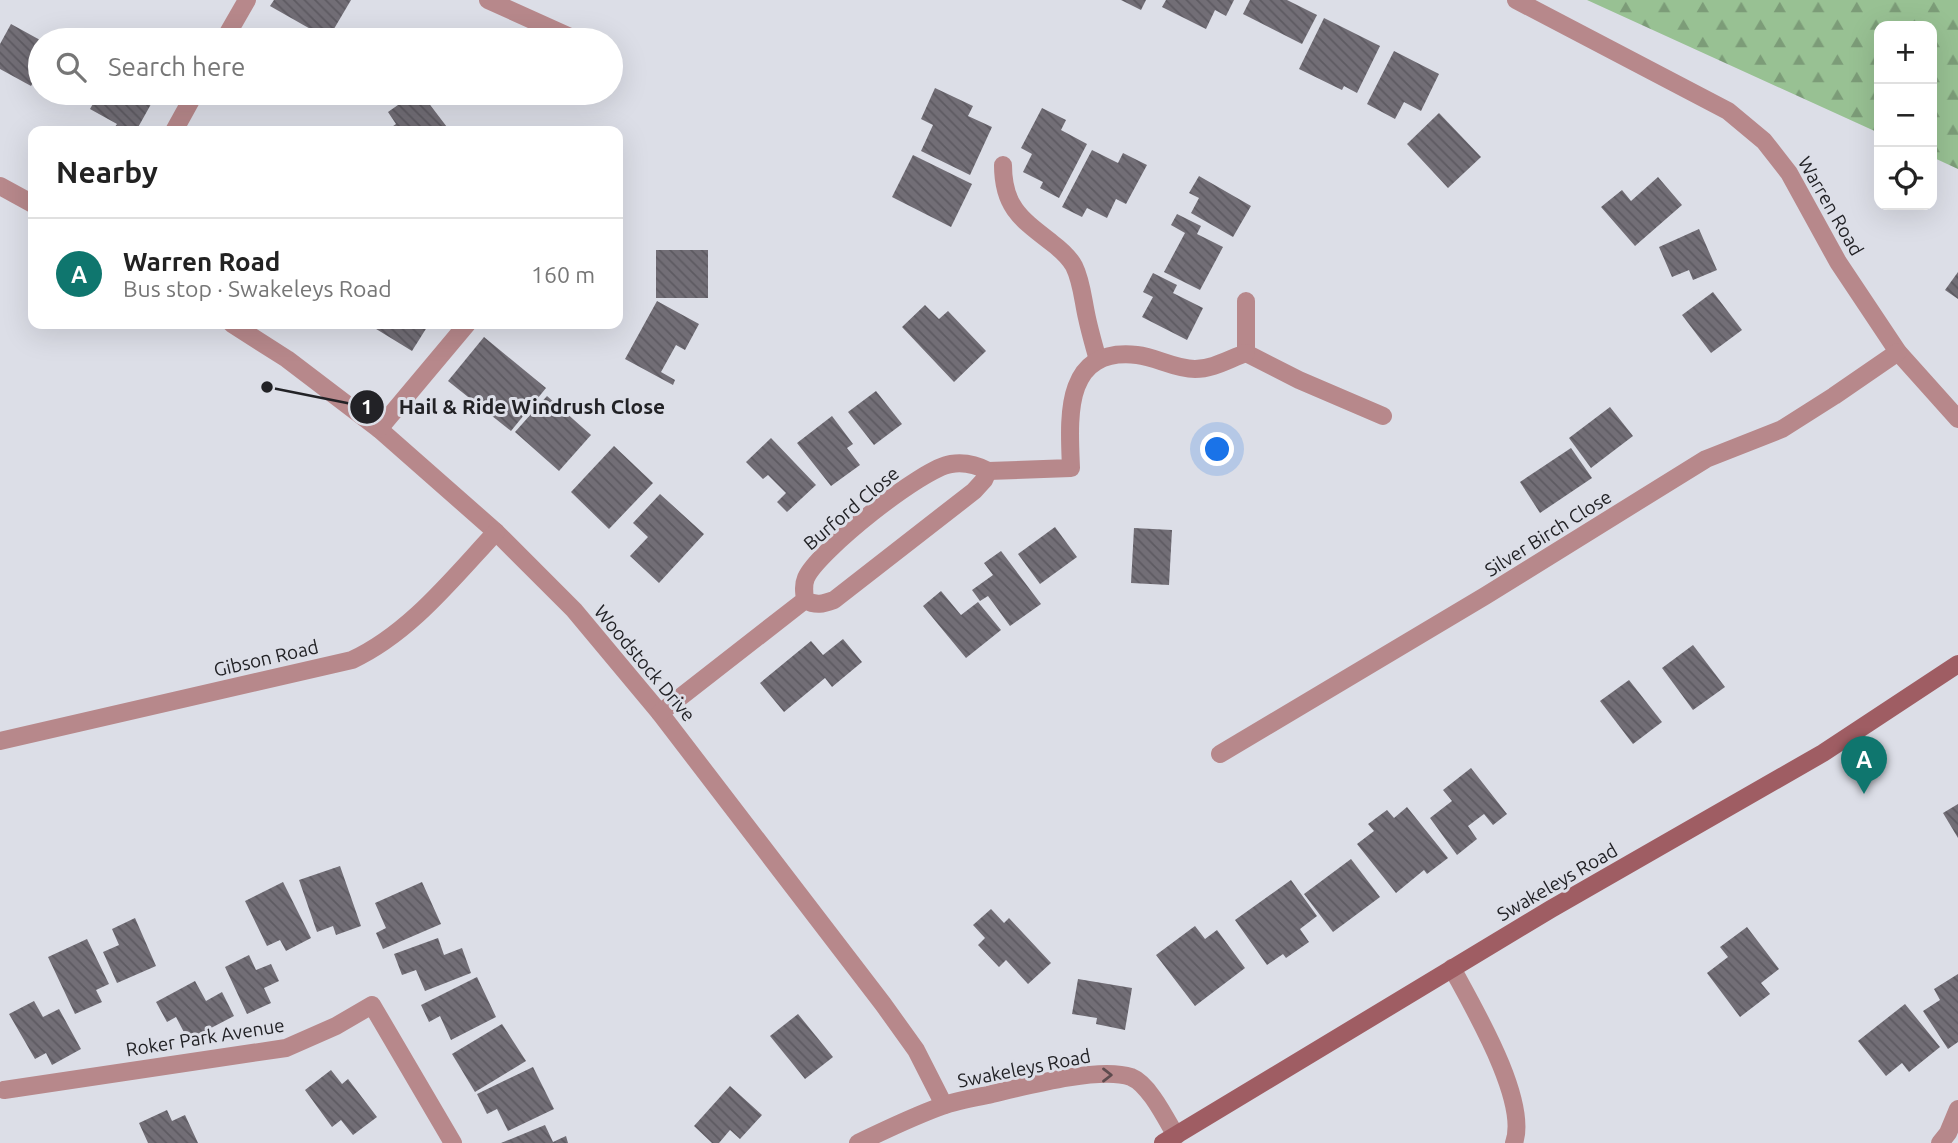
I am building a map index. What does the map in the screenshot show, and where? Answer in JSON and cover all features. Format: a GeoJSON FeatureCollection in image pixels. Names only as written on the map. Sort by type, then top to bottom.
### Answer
{"type":"FeatureCollection","features":[{"type":"Feature","properties":{"kind":"main road","name":"Swakeleys Road"},"geometry":{"type":"LineString","coordinates":[[1170,1139],[1551,909],[1822,753],[1958,664]]}},
{"type":"Feature","properties":{"kind":"street"},"geometry":{"type":"LineString","coordinates":[[231,28],[247,0]]}},
{"type":"Feature","properties":{"kind":"street"},"geometry":{"type":"LineString","coordinates":[[488,0],[550,28]]}},
{"type":"Feature","properties":{"kind":"street","name":"Warren Road"},"geometry":{"type":"LineString","coordinates":[[1516,0],[1728,111],[1759,136],[1790,173],[1838,261],[1898,352],[1958,419]]}},
{"type":"Feature","properties":{"kind":"street"},"geometry":{"type":"LineString","coordinates":[[177,126],[188,105]]}},
{"type":"Feature","properties":{"kind":"street"},"geometry":{"type":"LineString","coordinates":[[1003,165],[1006,194],[1022,219],[1060,249],[1072,262],[1078,274],[1098,360],[1118,354],[1138,355],[1192,369],[1211,367],[1246,353],[1299,380],[1383,416]]}},
{"type":"Feature","properties":{"kind":"street"},"geometry":{"type":"LineString","coordinates":[[0,186],[28,201]]}},
{"type":"Feature","properties":{"kind":"street"},"geometry":{"type":"LineString","coordinates":[[1246,301],[1246,353]]}},
{"type":"Feature","properties":{"kind":"street","name":"Woodstock Drive"},"geometry":{"type":"LineString","coordinates":[[240,329],[287,359],[379,429],[496,532],[574,610],[660,713],[883,1004],[916,1050],[944,1105]]}},
{"type":"Feature","properties":{"kind":"street"},"geometry":{"type":"LineString","coordinates":[[379,429],[463,329]]}},
{"type":"Feature","properties":{"kind":"street","name":"Silver Birch Close"},"geometry":{"type":"LineString","coordinates":[[1220,754],[1508,583],[1706,460],[1782,429],[1898,352]]}},
{"type":"Feature","properties":{"kind":"street","name":"Burford Close"},"geometry":{"type":"LineString","coordinates":[[805,600],[806,577],[815,564],[905,486],[932,470],[951,464],[968,464],[988,471],[1071,468],[1071,405],[1075,388],[1089,366],[1098,360]]}},
{"type":"Feature","properties":{"kind":"street"},"geometry":{"type":"LineString","coordinates":[[660,713],[805,600],[812,604],[821,604],[834,600],[974,491],[988,471]]}},
{"type":"Feature","properties":{"kind":"street","name":"Gibson Road"},"geometry":{"type":"LineString","coordinates":[[0,741],[352,660],[384,642],[409,621],[496,532]]}},
{"type":"Feature","properties":{"kind":"street"},"geometry":{"type":"LineString","coordinates":[[1452,968],[1480,1021],[1514,1101],[1518,1122],[1514,1143]]}},
{"type":"Feature","properties":{"kind":"street","name":"Roker Park Avenue"},"geometry":{"type":"LineString","coordinates":[[4,1090],[286,1048],[336,1026],[372,1005],[453,1143]]}},
{"type":"Feature","properties":{"kind":"street","name":"Swakeleys Road"},"geometry":{"type":"LineString","coordinates":[[859,1143],[944,1105],[1070,1077],[1101,1074],[1130,1077],[1139,1082],[1150,1094],[1170,1139]]}},
{"type":"Feature","properties":{"kind":"street"},"geometry":{"type":"LineString","coordinates":[[1940,1143],[1948,1133],[1958,1109]]}},
{"type":"Feature","properties":{"kind":"green space"},"geometry":{"type":"Polygon","coordinates":[[[1587,0],[1958,0],[1958,169],[1937,159],[1937,21],[1874,21],[1874,131],[1587,0]]]}},
{"type":"Feature","properties":{"kind":"building"},"geometry":{"type":"Polygon","coordinates":[[[274,0],[351,0],[334,28],[309,28],[270,6],[274,0]]]}},
{"type":"Feature","properties":{"kind":"building"},"geometry":{"type":"Polygon","coordinates":[[[1121,0],[1146,0],[1141,10],[1121,0]]]}},
{"type":"Feature","properties":{"kind":"building"},"geometry":{"type":"Polygon","coordinates":[[[1166,0],[1234,0],[1226,16],[1215,10],[1206,29],[1162,7],[1166,0]]]}},
{"type":"Feature","properties":{"kind":"building"},"geometry":{"type":"Polygon","coordinates":[[[1250,0],[1287,0],[1317,15],[1302,44],[1243,14],[1250,0]]]}},
{"type":"Feature","properties":{"kind":"building"},"geometry":{"type":"Polygon","coordinates":[[[1324,18],[1380,46],[1357,93],[1344,86],[1342,90],[1299,69],[1324,18]]]}},
{"type":"Feature","properties":{"kind":"building"},"geometry":{"type":"Polygon","coordinates":[[[11,24],[28,33],[28,84],[0,69],[0,44],[11,24]]]}},
{"type":"Feature","properties":{"kind":"building"},"geometry":{"type":"Polygon","coordinates":[[[1394,51],[1439,74],[1421,111],[1404,102],[1395,119],[1367,104],[1394,51]]]}},
{"type":"Feature","properties":{"kind":"building"},"geometry":{"type":"Polygon","coordinates":[[[935,88],[973,106],[968,116],[992,127],[970,175],[921,151],[933,125],[921,119],[935,88]]]}},
{"type":"Feature","properties":{"kind":"building"},"geometry":{"type":"Polygon","coordinates":[[[92,105],[151,105],[139,126],[116,126],[117,124],[90,109],[92,105]]]}},
{"type":"Feature","properties":{"kind":"building"},"geometry":{"type":"Polygon","coordinates":[[[398,105],[430,105],[446,126],[393,126],[396,124],[388,112],[398,105]]]}},
{"type":"Feature","properties":{"kind":"building"},"geometry":{"type":"Polygon","coordinates":[[[1042,108],[1066,120],[1061,130],[1087,144],[1059,198],[1040,188],[1043,182],[1023,172],[1032,154],[1021,148],[1042,108]]]}},
{"type":"Feature","properties":{"kind":"building"},"geometry":{"type":"Polygon","coordinates":[[[1439,113],[1481,157],[1448,188],[1407,144],[1439,113]]]}},
{"type":"Feature","properties":{"kind":"building"},"geometry":{"type":"Polygon","coordinates":[[[1092,150],[1118,163],[1123,153],[1147,165],[1126,204],[1116,199],[1107,218],[1087,208],[1082,217],[1062,207],[1092,150]]]}},
{"type":"Feature","properties":{"kind":"building"},"geometry":{"type":"Polygon","coordinates":[[[913,155],[972,184],[951,227],[892,197],[913,155]]]}},
{"type":"Feature","properties":{"kind":"building"},"geometry":{"type":"Polygon","coordinates":[[[1199,176],[1251,206],[1233,237],[1191,213],[1199,198],[1189,193],[1199,176]]]}},
{"type":"Feature","properties":{"kind":"building"},"geometry":{"type":"Polygon","coordinates":[[[1658,177],[1682,205],[1635,246],[1601,207],[1622,190],[1631,201],[1658,177]]]}},
{"type":"Feature","properties":{"kind":"building"},"geometry":{"type":"Polygon","coordinates":[[[1177,214],[1201,226],[1197,234],[1223,247],[1200,290],[1164,272],[1185,233],[1171,225],[1177,214]]]}},
{"type":"Feature","properties":{"kind":"building"},"geometry":{"type":"Polygon","coordinates":[[[1699,229],[1717,270],[1693,280],[1689,270],[1672,277],[1659,247],[1699,229]]]}},
{"type":"Feature","properties":{"kind":"building"},"geometry":{"type":"Polygon","coordinates":[[[656,250],[708,250],[708,298],[656,298],[656,250]]]}},
{"type":"Feature","properties":{"kind":"building"},"geometry":{"type":"Polygon","coordinates":[[[1958,272],[1958,299],[1945,290],[1958,272]]]}},
{"type":"Feature","properties":{"kind":"building"},"geometry":{"type":"Polygon","coordinates":[[[1153,273],[1177,285],[1173,293],[1203,308],[1187,340],[1142,317],[1153,297],[1143,292],[1153,273]]]}},
{"type":"Feature","properties":{"kind":"building"},"geometry":{"type":"Polygon","coordinates":[[[1713,292],[1742,330],[1711,353],[1682,315],[1713,292]]]}},
{"type":"Feature","properties":{"kind":"building"},"geometry":{"type":"Polygon","coordinates":[[[657,301],[699,324],[685,350],[676,345],[661,372],[675,380],[673,385],[625,359],[657,301]]]}},
{"type":"Feature","properties":{"kind":"building"},"geometry":{"type":"Polygon","coordinates":[[[925,305],[939,319],[948,311],[986,351],[954,382],[902,327],[925,305]]]}},
{"type":"Feature","properties":{"kind":"building"},"geometry":{"type":"Polygon","coordinates":[[[376,329],[426,329],[412,351],[376,329]]]}},
{"type":"Feature","properties":{"kind":"building"},"geometry":{"type":"Polygon","coordinates":[[[484,337],[546,388],[511,431],[448,381],[484,337]]]}},
{"type":"Feature","properties":{"kind":"building"},"geometry":{"type":"Polygon","coordinates":[[[876,391],[902,424],[874,445],[848,412],[876,391]]]}},
{"type":"Feature","properties":{"kind":"building"},"geometry":{"type":"Polygon","coordinates":[[[547,396],[591,435],[559,471],[515,432],[547,396]]]}},
{"type":"Feature","properties":{"kind":"building"},"geometry":{"type":"Polygon","coordinates":[[[1610,407],[1633,436],[1591,468],[1569,438],[1610,407]]]}},
{"type":"Feature","properties":{"kind":"building"},"geometry":{"type":"Polygon","coordinates":[[[832,416],[853,444],[847,448],[860,465],[831,486],[797,443],[832,416]]]}},
{"type":"Feature","properties":{"kind":"building"},"geometry":{"type":"Polygon","coordinates":[[[771,438],[816,485],[787,512],[777,502],[786,493],[768,475],[763,479],[746,462],[771,438]]]}},
{"type":"Feature","properties":{"kind":"building"},"geometry":{"type":"Polygon","coordinates":[[[614,446],[653,483],[609,529],[571,492],[614,446]]]}},
{"type":"Feature","properties":{"kind":"building"},"geometry":{"type":"Polygon","coordinates":[[[1571,448],[1592,478],[1540,513],[1520,482],[1571,448]]]}},
{"type":"Feature","properties":{"kind":"building"},"geometry":{"type":"Polygon","coordinates":[[[660,494],[704,534],[659,583],[630,556],[648,537],[633,523],[660,494]]]}},
{"type":"Feature","properties":{"kind":"building"},"geometry":{"type":"Polygon","coordinates":[[[1055,527],[1077,557],[1040,584],[1018,554],[1055,527]]]}},
{"type":"Feature","properties":{"kind":"building"},"geometry":{"type":"Polygon","coordinates":[[[1134,528],[1172,530],[1169,585],[1131,583],[1134,528]]]}},
{"type":"Feature","properties":{"kind":"building"},"geometry":{"type":"Polygon","coordinates":[[[1001,551],[1041,604],[1010,626],[988,596],[980,601],[972,590],[993,575],[984,563],[1001,551]]]}},
{"type":"Feature","properties":{"kind":"building"},"geometry":{"type":"Polygon","coordinates":[[[941,591],[961,615],[978,602],[1001,630],[966,658],[923,606],[941,591]]]}},
{"type":"Feature","properties":{"kind":"building"},"geometry":{"type":"Polygon","coordinates":[[[843,639],[862,662],[832,687],[825,678],[784,712],[760,683],[811,641],[823,655],[843,639]]]}},
{"type":"Feature","properties":{"kind":"building"},"geometry":{"type":"Polygon","coordinates":[[[1693,645],[1725,687],[1693,710],[1662,668],[1693,645]]]}},
{"type":"Feature","properties":{"kind":"building"},"geometry":{"type":"Polygon","coordinates":[[[1629,680],[1662,722],[1633,744],[1600,701],[1629,680]]]}},
{"type":"Feature","properties":{"kind":"building"},"geometry":{"type":"Polygon","coordinates":[[[1471,768],[1507,814],[1493,825],[1484,814],[1468,826],[1477,839],[1457,855],[1430,818],[1452,801],[1443,790],[1471,768]]]}},
{"type":"Feature","properties":{"kind":"building"},"geometry":{"type":"Polygon","coordinates":[[[1958,804],[1958,838],[1943,813],[1958,804]]]}},
{"type":"Feature","properties":{"kind":"building"},"geometry":{"type":"Polygon","coordinates":[[[1407,807],[1448,858],[1427,874],[1424,870],[1396,893],[1357,844],[1374,831],[1368,824],[1387,810],[1394,818],[1407,807]]]}},
{"type":"Feature","properties":{"kind":"building"},"geometry":{"type":"Polygon","coordinates":[[[1351,859],[1380,897],[1333,932],[1304,894],[1351,859]]]}},
{"type":"Feature","properties":{"kind":"building"},"geometry":{"type":"Polygon","coordinates":[[[340,866],[361,926],[336,935],[333,926],[317,932],[299,880],[340,866]]]}},
{"type":"Feature","properties":{"kind":"building"},"geometry":{"type":"Polygon","coordinates":[[[1291,880],[1317,916],[1300,929],[1309,942],[1286,958],[1283,954],[1267,965],[1235,920],[1291,880]]]}},
{"type":"Feature","properties":{"kind":"building"},"geometry":{"type":"Polygon","coordinates":[[[283,882],[311,938],[286,951],[280,940],[267,946],[245,901],[283,882]]]}},
{"type":"Feature","properties":{"kind":"building"},"geometry":{"type":"Polygon","coordinates":[[[422,882],[441,924],[383,949],[376,933],[386,928],[375,903],[422,882]]]}},
{"type":"Feature","properties":{"kind":"building"},"geometry":{"type":"Polygon","coordinates":[[[991,909],[1004,923],[1009,918],[1051,963],[1028,984],[1006,960],[999,967],[978,945],[985,938],[973,925],[991,909]]]}},
{"type":"Feature","properties":{"kind":"building"},"geometry":{"type":"Polygon","coordinates":[[[135,918],[156,966],[117,983],[103,952],[119,945],[112,929],[135,918]]]}},
{"type":"Feature","properties":{"kind":"building"},"geometry":{"type":"Polygon","coordinates":[[[1195,926],[1205,939],[1217,930],[1245,968],[1195,1006],[1156,955],[1195,926]]]}},
{"type":"Feature","properties":{"kind":"building"},"geometry":{"type":"Polygon","coordinates":[[[1747,927],[1779,969],[1761,983],[1770,994],[1740,1017],[1707,973],[1728,957],[1720,947],[1747,927]]]}},
{"type":"Feature","properties":{"kind":"building"},"geometry":{"type":"Polygon","coordinates":[[[438,938],[444,955],[462,948],[471,973],[425,991],[416,970],[402,975],[394,954],[438,938]]]}},
{"type":"Feature","properties":{"kind":"building"},"geometry":{"type":"Polygon","coordinates":[[[87,939],[109,984],[96,990],[102,1002],[75,1014],[48,957],[87,939]]]}},
{"type":"Feature","properties":{"kind":"building"},"geometry":{"type":"Polygon","coordinates":[[[249,955],[256,970],[271,964],[279,981],[264,988],[271,1003],[247,1014],[225,967],[249,955]]]}},
{"type":"Feature","properties":{"kind":"building"},"geometry":{"type":"Polygon","coordinates":[[[1958,974],[1958,1042],[1948,1049],[1923,1011],[1940,1000],[1934,989],[1958,974]]]}},
{"type":"Feature","properties":{"kind":"building"},"geometry":{"type":"Polygon","coordinates":[[[477,977],[496,1017],[451,1040],[440,1016],[429,1022],[421,1005],[477,977]]]}},
{"type":"Feature","properties":{"kind":"building"},"geometry":{"type":"Polygon","coordinates":[[[1078,979],[1132,988],[1125,1030],[1096,1024],[1097,1018],[1072,1014],[1078,979]]]}},
{"type":"Feature","properties":{"kind":"building"},"geometry":{"type":"Polygon","coordinates":[[[195,981],[206,1001],[222,992],[234,1016],[188,1040],[176,1017],[167,1022],[156,1002],[195,981]]]}},
{"type":"Feature","properties":{"kind":"building"},"geometry":{"type":"Polygon","coordinates":[[[34,1001],[43,1017],[59,1009],[81,1049],[52,1065],[46,1053],[35,1059],[9,1014],[34,1001]]]}},
{"type":"Feature","properties":{"kind":"building"},"geometry":{"type":"Polygon","coordinates":[[[1905,1004],[1940,1047],[1909,1072],[1902,1063],[1886,1076],[1858,1041],[1905,1004]]]}},
{"type":"Feature","properties":{"kind":"building"},"geometry":{"type":"Polygon","coordinates":[[[798,1014],[833,1057],[805,1079],[770,1036],[798,1014]]]}},
{"type":"Feature","properties":{"kind":"building"},"geometry":{"type":"Polygon","coordinates":[[[502,1024],[526,1061],[475,1092],[452,1054],[502,1024]]]}},
{"type":"Feature","properties":{"kind":"building"},"geometry":{"type":"Polygon","coordinates":[[[533,1067],[554,1109],[508,1131],[497,1109],[487,1114],[477,1094],[533,1067]]]}},
{"type":"Feature","properties":{"kind":"building"},"geometry":{"type":"Polygon","coordinates":[[[331,1070],[342,1084],[348,1079],[377,1117],[353,1135],[341,1120],[332,1127],[305,1090],[331,1070]]]}},
{"type":"Feature","properties":{"kind":"building"},"geometry":{"type":"Polygon","coordinates":[[[730,1086],[762,1115],[740,1139],[730,1130],[719,1143],[712,1143],[694,1126],[730,1086]]]}},
{"type":"Feature","properties":{"kind":"building"},"geometry":{"type":"Polygon","coordinates":[[[167,1110],[172,1121],[185,1115],[198,1143],[148,1143],[139,1123],[167,1110]]]}},
{"type":"Feature","properties":{"kind":"building"},"geometry":{"type":"Polygon","coordinates":[[[545,1125],[553,1142],[566,1136],[568,1143],[501,1143],[545,1125]]]}},
{"type":"Feature","properties":{"kind":"place","name":"Hail & Ride Windrush Close"},"geometry":{"type":"Point","coordinates":[267,387]}},
{"type":"Feature","properties":{"kind":"place","name":"Warren Road"},"geometry":{"type":"Point","coordinates":[1864,794]}}]}
